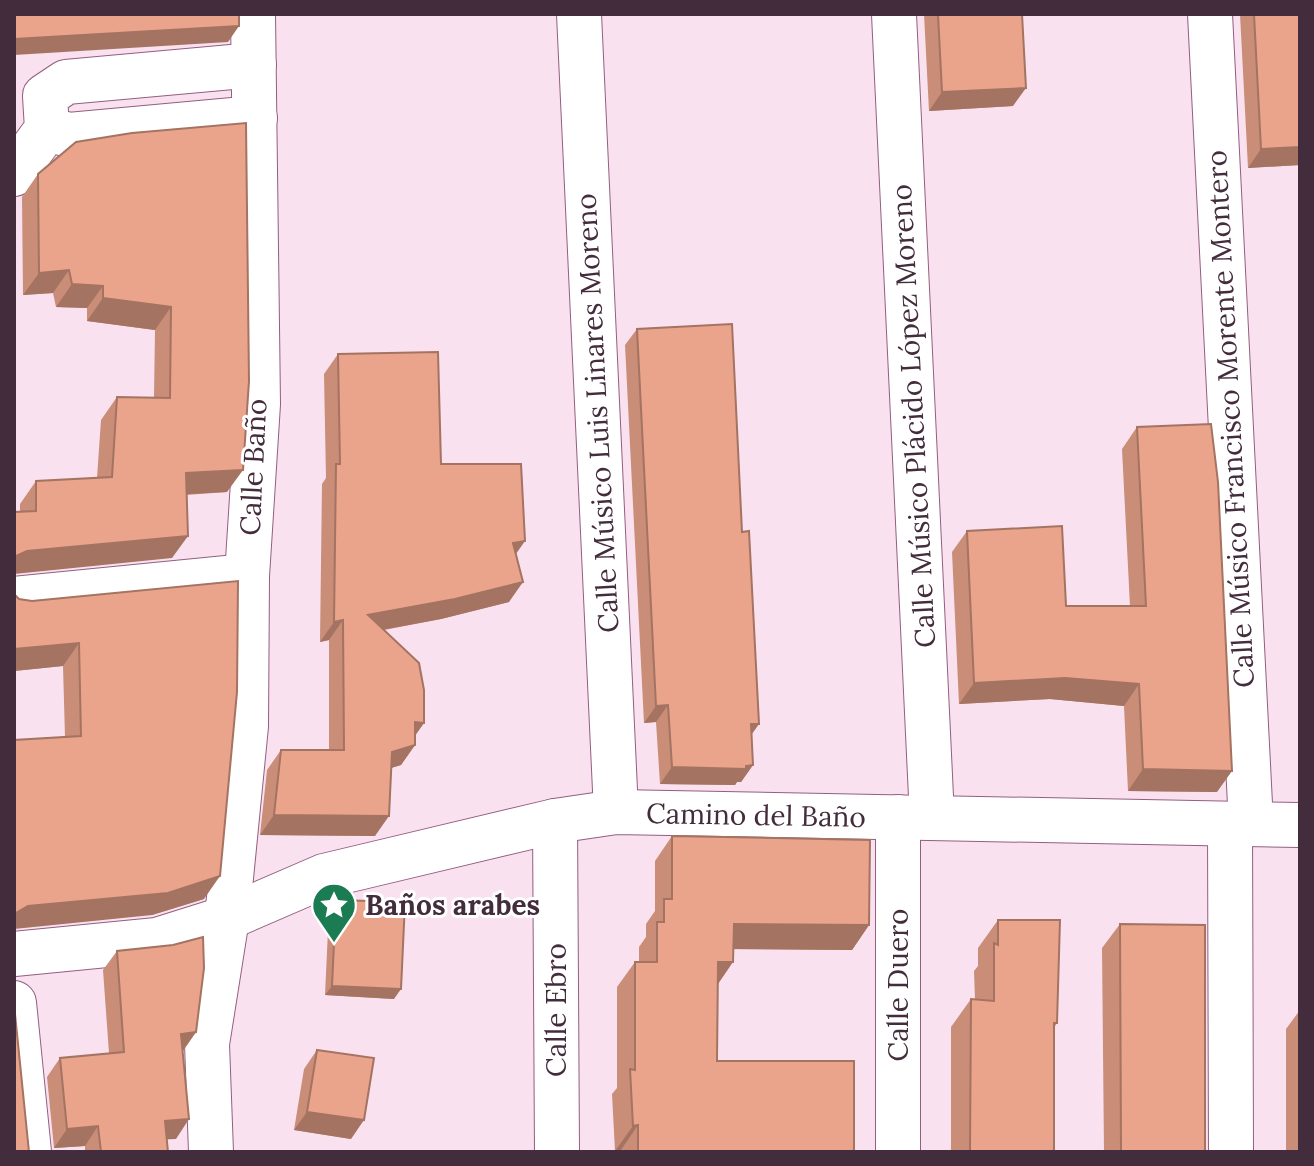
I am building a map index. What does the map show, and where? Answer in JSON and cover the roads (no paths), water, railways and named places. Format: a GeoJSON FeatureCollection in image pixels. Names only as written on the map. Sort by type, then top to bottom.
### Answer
{"type":"FeatureCollection","features":[{"type":"Feature","properties":{"kind":"street","name":"Calle Baño"},"geometry":{"type":"LineString","coordinates":[[211,1152],[207,1044],[227,918],[246,726],[247,576],[258,404],[253,14]]}},
{"type":"Feature","properties":{"kind":"street","name":"Calle Músico Luis Linares Moreno"},"geometry":{"type":"LineString","coordinates":[[579,14],[616,812]]}},
{"type":"Feature","properties":{"kind":"street","name":"Calle Músico Plácido López Moreno"},"geometry":{"type":"LineString","coordinates":[[894,14],[915,818]]}},
{"type":"Feature","properties":{"kind":"street","name":"Calle Músico Francisco Morente Montero"},"geometry":{"type":"LineString","coordinates":[[1210,14],[1240,824],[1231,1152]]}},
{"type":"Feature","properties":{"kind":"street"},"geometry":{"type":"LineString","coordinates":[[14,174],[47,129],[45,96],[66,82],[254,65]]}},
{"type":"Feature","properties":{"kind":"street"},"geometry":{"type":"LineString","coordinates":[[47,129],[69,135],[255,118]]}},
{"type":"Feature","properties":{"kind":"street"},"geometry":{"type":"LineString","coordinates":[[14,599],[247,576]]}},
{"type":"Feature","properties":{"kind":"street","name":"Camino del Baño"},"geometry":{"type":"LineString","coordinates":[[14,954],[157,940],[227,918],[324,876],[555,821],[616,812],[1300,825]]}},
{"type":"Feature","properties":{"kind":"street","name":"Calle Duero"},"geometry":{"type":"LineString","coordinates":[[898,1152],[915,818]]}},
{"type":"Feature","properties":{"kind":"street","name":"Calle Ebro"},"geometry":{"type":"LineString","coordinates":[[555,821],[557,1152]]}},
{"type":"Feature","properties":{"kind":"street"},"geometry":{"type":"LineString","coordinates":[[14,1003],[29,1152]]}},
{"type":"Feature","properties":{"kind":"place","name":"Baños arabes"},"geometry":{"type":"Point","coordinates":[334,944]}}]}
